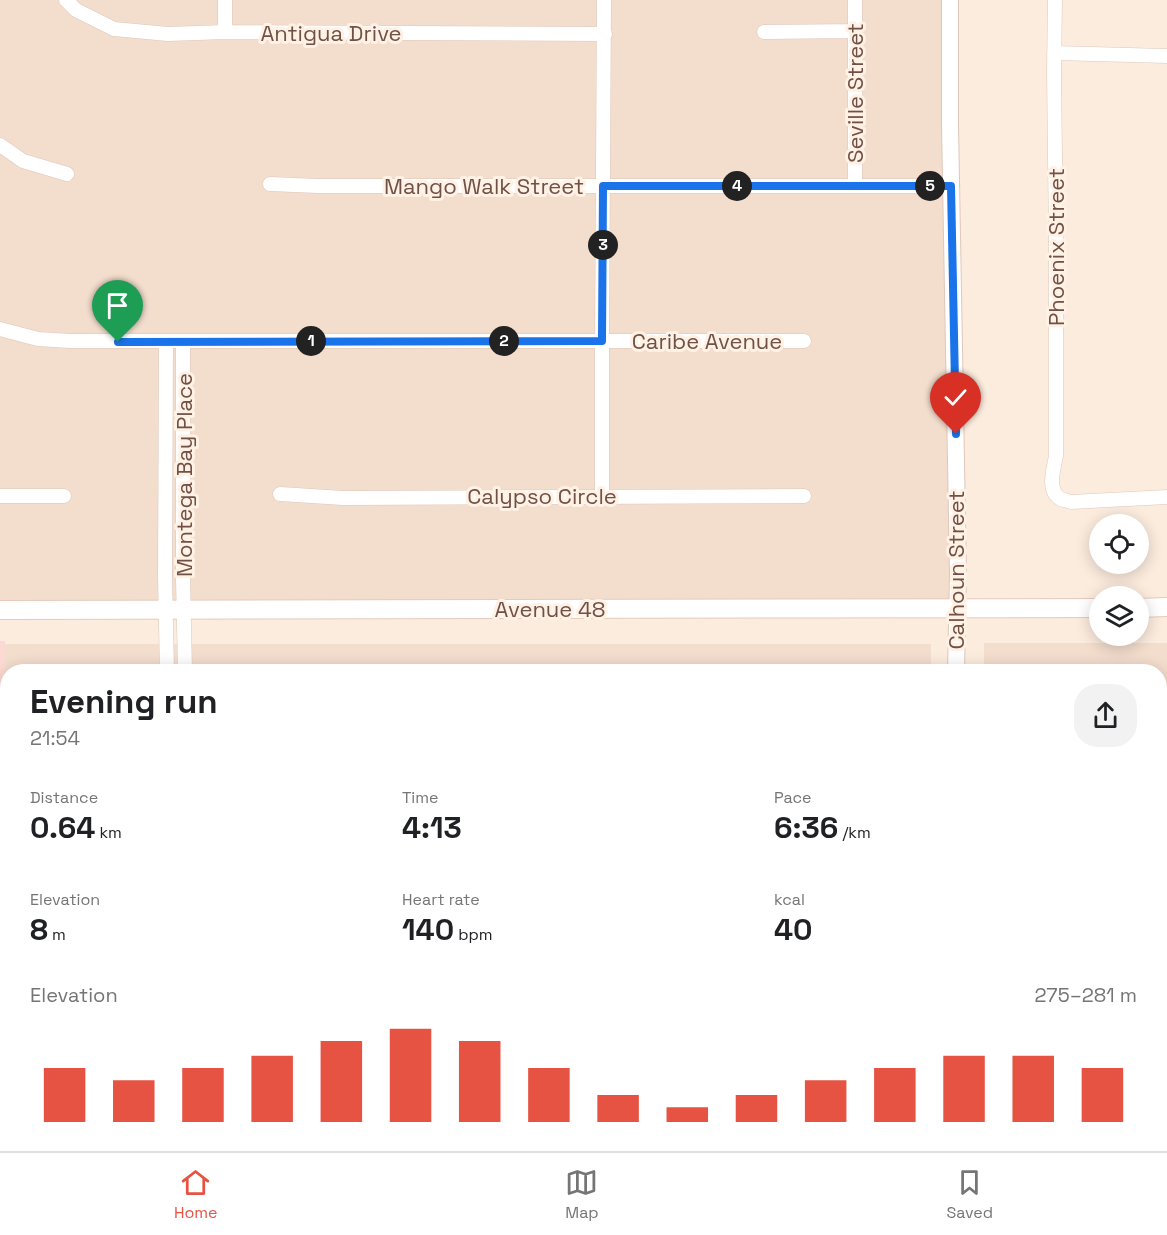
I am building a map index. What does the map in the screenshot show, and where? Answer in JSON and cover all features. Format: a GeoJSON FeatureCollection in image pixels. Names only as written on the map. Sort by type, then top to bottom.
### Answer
{"type":"FeatureCollection","features":[{"type":"Feature","properties":{"kind":"main road","name":"Avenue 48"},"geometry":{"type":"LineString","coordinates":[[0,610],[1089,608]]}},
{"type":"Feature","properties":{"kind":"main road"},"geometry":{"type":"LineString","coordinates":[[1149,608],[1167,608]]}},
{"type":"Feature","properties":{"kind":"street","name":"Antigua Drive"},"geometry":{"type":"LineString","coordinates":[[66,0],[76,10],[114,29],[168,34],[225,32],[605,33]]}},
{"type":"Feature","properties":{"kind":"street"},"geometry":{"type":"LineString","coordinates":[[225,0],[225,32]]}},
{"type":"Feature","properties":{"kind":"street"},"geometry":{"type":"LineString","coordinates":[[602,496],[604,0]]}},
{"type":"Feature","properties":{"kind":"street","name":"Seville Street"},"geometry":{"type":"LineString","coordinates":[[855,0],[855,186]]}},
{"type":"Feature","properties":{"kind":"street","name":"Calhoun Street"},"geometry":{"type":"LineString","coordinates":[[950,0],[958,574],[956,664]]}},
{"type":"Feature","properties":{"kind":"street","name":"Phoenix Street"},"geometry":{"type":"LineString","coordinates":[[1055,0],[1056,456],[1052,485],[1055,494],[1060,499],[1071,502],[1167,497]]}},
{"type":"Feature","properties":{"kind":"street"},"geometry":{"type":"LineString","coordinates":[[764,32],[855,31]]}},
{"type":"Feature","properties":{"kind":"street"},"geometry":{"type":"LineString","coordinates":[[1054,53],[1167,56]]}},
{"type":"Feature","properties":{"kind":"street"},"geometry":{"type":"LineString","coordinates":[[0,145],[23,161],[67,174]]}},
{"type":"Feature","properties":{"kind":"street","name":"Mango Walk Street"},"geometry":{"type":"LineString","coordinates":[[270,184],[318,186],[951,186]]}},
{"type":"Feature","properties":{"kind":"street","name":"Caribe Avenue"},"geometry":{"type":"LineString","coordinates":[[0,329],[38,339],[70,341],[804,341]]}},
{"type":"Feature","properties":{"kind":"street","name":"Montega Bay Place"},"geometry":{"type":"LineString","coordinates":[[166,342],[165,576],[176,609]]}},
{"type":"Feature","properties":{"kind":"street","name":"Montega Bay Place"},"geometry":{"type":"LineString","coordinates":[[176,609],[183,577],[183,342]]}},
{"type":"Feature","properties":{"kind":"street","name":"Calypso Circle"},"geometry":{"type":"LineString","coordinates":[[280,494],[343,498],[804,496]]}},
{"type":"Feature","properties":{"kind":"street"},"geometry":{"type":"LineString","coordinates":[[0,496],[64,496]]}},
{"type":"Feature","properties":{"kind":"street"},"geometry":{"type":"LineString","coordinates":[[168,664],[176,609]]}},
{"type":"Feature","properties":{"kind":"street"},"geometry":{"type":"LineString","coordinates":[[176,609],[184,664]]}},
{"type":"Feature","properties":{"kind":"shaded area"},"geometry":{"type":"Polygon","coordinates":[[[0,0],[947,0],[957,608],[0,610],[0,0]]]}},
{"type":"Feature","properties":{"kind":"shaded area"},"geometry":{"type":"Polygon","coordinates":[[[0,641],[5,641],[5,664],[0,664],[0,641]]]}},
{"type":"Feature","properties":{"kind":"shaded area"},"geometry":{"type":"Polygon","coordinates":[[[984,643],[1089,643],[1089,646],[1149,646],[1149,643],[1167,643],[1167,664],[984,664],[984,643]]]}},
{"type":"Feature","properties":{"kind":"shaded area"},"geometry":{"type":"Polygon","coordinates":[[[5,644],[931,644],[931,664],[5,664],[5,644]]]}},
{"type":"Feature","properties":{"kind":"route"},"geometry":{"type":"LineString","coordinates":[[118,342],[602,341],[603,186],[951,186],[956,434]]}}]}
